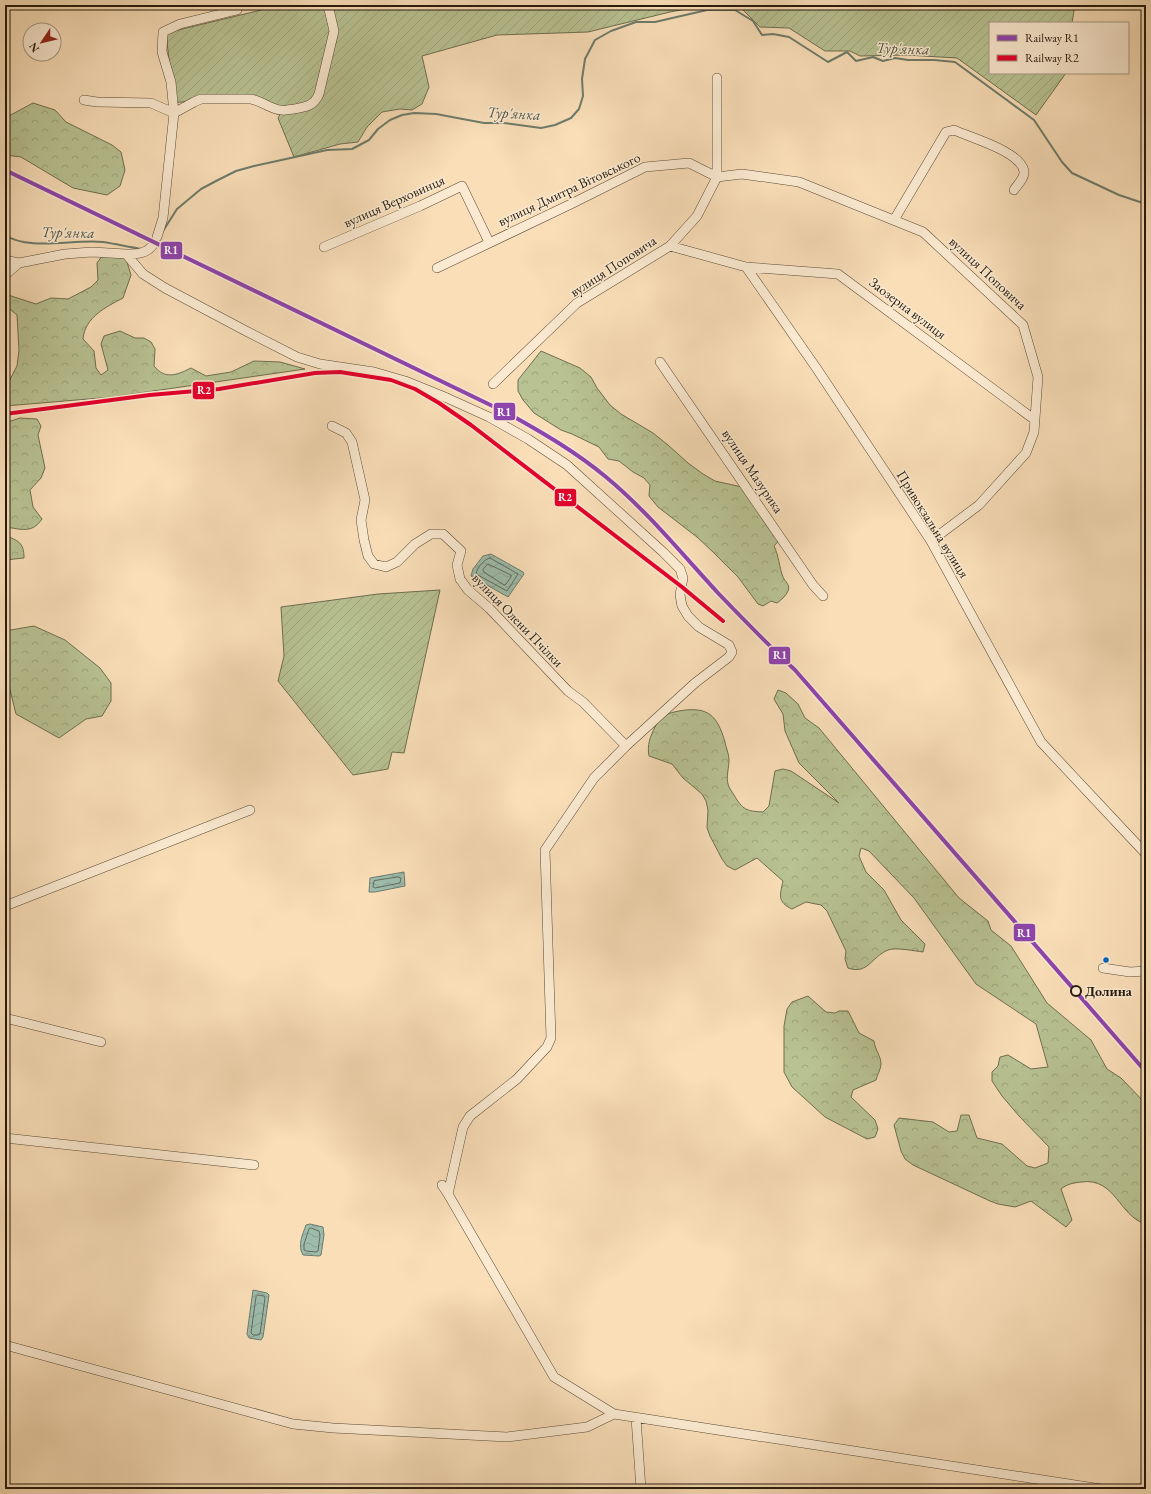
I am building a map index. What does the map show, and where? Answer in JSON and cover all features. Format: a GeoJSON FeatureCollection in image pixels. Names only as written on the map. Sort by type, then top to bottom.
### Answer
{"type":"FeatureCollection","features":[{"type":"Feature","properties":{"kind":"street"},"geometry":{"type":"LineString","coordinates":[[174,114],[201,99],[259,100],[280,110],[303,108],[311,105],[316,101],[320,94],[334,31],[328,5]]}},
{"type":"Feature","properties":{"kind":"street"},"geometry":{"type":"LineString","coordinates":[[5,258],[19,263],[65,254],[92,252],[142,254],[150,248],[155,241],[163,218],[174,114],[171,82],[162,52],[163,32],[180,24],[237,10]]}},
{"type":"Feature","properties":{"kind":"street","name":"вулиця Поповича"},"geometry":{"type":"LineString","coordinates":[[492,384],[577,303],[670,246],[697,216],[717,177],[717,78]]}},
{"type":"Feature","properties":{"kind":"street"},"geometry":{"type":"LineString","coordinates":[[84,100],[98,102],[151,103],[174,114]]}},
{"type":"Feature","properties":{"kind":"street"},"geometry":{"type":"LineString","coordinates":[[894,220],[946,132],[954,130],[1010,154],[1019,162],[1024,171],[1023,176],[1014,190]]}},
{"type":"Feature","properties":{"kind":"street","name":"вулиця Дмитра Вітовського"},"geometry":{"type":"LineString","coordinates":[[437,268],[489,242],[572,204],[645,167],[690,163],[717,177]]}},
{"type":"Feature","properties":{"kind":"street","name":"вулиця Поповича"},"geometry":{"type":"LineString","coordinates":[[717,177],[742,174],[799,182],[923,232],[1023,325],[1038,377],[1034,432],[1026,453],[979,504],[931,541]]}},
{"type":"Feature","properties":{"kind":"street","name":"вулиця Верховинця"},"geometry":{"type":"LineString","coordinates":[[324,247],[420,206],[462,186],[489,242]]}},
{"type":"Feature","properties":{"kind":"street"},"geometry":{"type":"LineString","coordinates":[[670,246],[746,267]]}},
{"type":"Feature","properties":{"kind":"street"},"geometry":{"type":"LineString","coordinates":[[126,254],[143,274],[165,288],[246,332],[297,357],[320,364],[374,372],[405,381],[489,417],[528,439],[567,465],[680,568],[683,578],[680,595],[682,606],[688,616],[699,627],[729,645],[732,652],[729,657],[695,683],[626,746],[594,778],[545,850],[551,1038],[547,1047],[517,1079],[470,1116],[463,1127],[448,1194]]}},
{"type":"Feature","properties":{"kind":"street"},"geometry":{"type":"LineString","coordinates":[[5,275],[19,263]]}},
{"type":"Feature","properties":{"kind":"street","name":"Заозерна вулиця"},"geometry":{"type":"LineString","coordinates":[[746,267],[838,274],[1035,420]]}},
{"type":"Feature","properties":{"kind":"street","name":"Привокзальна вулиця"},"geometry":{"type":"LineString","coordinates":[[746,267],[817,369],[931,541],[1041,742],[1146,854]]}},
{"type":"Feature","properties":{"kind":"street","name":"вулиця Мазурика"},"geometry":{"type":"LineString","coordinates":[[660,362],[809,579],[823,596]]}},
{"type":"Feature","properties":{"kind":"street","name":"вулиця Олени Пчілки"},"geometry":{"type":"LineString","coordinates":[[332,426],[346,433],[352,442],[365,500],[361,520],[364,540],[368,556],[374,564],[386,567],[396,562],[415,544],[431,534],[443,534],[460,551],[457,565],[460,579],[468,590],[489,608],[568,691],[583,702],[626,746]]}},
{"type":"Feature","properties":{"kind":"street"},"geometry":{"type":"LineString","coordinates":[[5,906],[250,810]]}},
{"type":"Feature","properties":{"kind":"street"},"geometry":{"type":"LineString","coordinates":[[1103,968],[1130,972],[1146,971]]}},
{"type":"Feature","properties":{"kind":"street"},"geometry":{"type":"LineString","coordinates":[[5,1018],[101,1042]]}},
{"type":"Feature","properties":{"kind":"street"},"geometry":{"type":"LineString","coordinates":[[5,1138],[254,1165]]}},
{"type":"Feature","properties":{"kind":"street"},"geometry":{"type":"LineString","coordinates":[[442,1185],[554,1377],[614,1414],[1101,1489]]}},
{"type":"Feature","properties":{"kind":"street"},"geometry":{"type":"LineString","coordinates":[[5,1345],[293,1424],[507,1437],[587,1427],[614,1414]]}},
{"type":"Feature","properties":{"kind":"street"},"geometry":{"type":"LineString","coordinates":[[636,1418],[641,1489]]}},
{"type":"Feature","properties":{"kind":"green space"},"geometry":{"type":"Polygon","coordinates":[[[282,5],[708,5],[670,12],[588,32],[497,35],[422,56],[429,87],[422,104],[412,110],[400,109],[382,112],[367,127],[358,142],[340,144],[294,157],[278,118],[281,113],[263,101],[189,101],[174,103],[166,33],[282,5]]]}},
{"type":"Feature","properties":{"kind":"green space"},"geometry":{"type":"Polygon","coordinates":[[[711,5],[1075,5],[1072,22],[989,22],[989,74],[1065,74],[1036,115],[957,58],[906,55],[860,56],[850,51],[825,51],[789,28],[760,27],[739,6],[711,5]]]}},
{"type":"Feature","properties":{"kind":"green space"},"geometry":{"type":"Polygon","coordinates":[[[33,103],[55,110],[66,122],[112,145],[121,152],[125,170],[120,186],[107,195],[73,188],[21,157],[5,155],[5,118],[33,103]]]}},
{"type":"Feature","properties":{"kind":"green space"},"geometry":{"type":"Polygon","coordinates":[[[110,255],[126,259],[131,275],[123,298],[97,314],[92,319],[85,331],[83,339],[94,351],[96,368],[101,375],[108,370],[101,344],[104,336],[120,331],[135,338],[144,338],[151,342],[155,349],[154,366],[162,373],[167,375],[181,373],[191,368],[206,376],[231,372],[254,361],[280,362],[305,369],[112,397],[5,406],[5,389],[17,366],[19,350],[17,315],[5,305],[5,294],[36,304],[51,298],[68,299],[91,287],[98,280],[97,263],[102,256],[110,255]]]}},
{"type":"Feature","properties":{"kind":"green space"},"geometry":{"type":"Polygon","coordinates":[[[541,351],[580,368],[591,377],[597,388],[610,405],[621,414],[653,433],[703,474],[715,481],[742,487],[781,538],[774,546],[783,577],[789,587],[783,598],[777,603],[771,601],[763,606],[758,604],[738,577],[713,552],[697,537],[658,507],[649,496],[650,485],[644,478],[633,472],[619,461],[608,459],[599,447],[561,430],[534,413],[523,400],[518,391],[518,380],[541,351]]]}},
{"type":"Feature","properties":{"kind":"green space"},"geometry":{"type":"Polygon","coordinates":[[[20,418],[37,419],[41,426],[38,435],[45,468],[41,478],[30,490],[33,507],[42,519],[38,524],[30,529],[5,527],[5,423],[20,418]]]}},
{"type":"Feature","properties":{"kind":"green space"},"geometry":{"type":"Polygon","coordinates":[[[5,535],[21,545],[23,548],[24,558],[5,560],[5,535]]]}},
{"type":"Feature","properties":{"kind":"green space"},"geometry":{"type":"Polygon","coordinates":[[[440,590],[404,753],[392,752],[388,769],[353,775],[278,681],[284,656],[281,607],[378,594],[440,590]]]}},
{"type":"Feature","properties":{"kind":"green space"},"geometry":{"type":"Polygon","coordinates":[[[34,626],[65,640],[100,668],[111,683],[111,701],[102,716],[86,719],[59,738],[16,714],[8,682],[5,681],[5,631],[34,626]]]}},
{"type":"Feature","properties":{"kind":"green space"},"geometry":{"type":"Polygon","coordinates":[[[778,690],[786,693],[798,704],[805,718],[819,728],[959,898],[988,921],[991,930],[1011,946],[1047,1003],[1091,1040],[1107,1069],[1121,1078],[1146,1104],[1146,1224],[1129,1214],[1110,1191],[1102,1185],[1093,1182],[1073,1183],[1061,1189],[1072,1220],[1066,1227],[1031,1201],[1015,1207],[998,1204],[913,1165],[905,1159],[901,1151],[894,1125],[899,1118],[933,1122],[949,1132],[957,1131],[961,1115],[969,1115],[977,1138],[1002,1144],[1027,1166],[1035,1168],[1048,1163],[1049,1147],[1002,1096],[992,1081],[992,1072],[998,1066],[1000,1057],[1008,1055],[1031,1069],[1048,1067],[1036,1024],[976,984],[914,898],[869,851],[861,848],[859,856],[866,872],[884,890],[901,920],[925,944],[923,952],[900,949],[888,950],[865,967],[855,970],[848,968],[845,959],[846,951],[827,911],[821,905],[806,902],[792,909],[784,904],[781,898],[783,881],[757,858],[735,870],[727,866],[707,828],[708,810],[706,801],[702,794],[683,778],[672,764],[649,756],[648,748],[650,738],[661,718],[679,711],[704,711],[710,714],[719,725],[729,758],[727,778],[728,785],[743,807],[753,811],[763,812],[769,806],[775,771],[783,769],[791,771],[839,803],[799,763],[785,731],[783,714],[774,699],[778,690]]]}},
{"type":"Feature","properties":{"kind":"green space"},"geometry":{"type":"Polygon","coordinates":[[[808,996],[826,1012],[835,1013],[839,1011],[848,1011],[859,1033],[874,1041],[881,1064],[876,1080],[853,1090],[851,1097],[875,1120],[878,1129],[875,1137],[867,1139],[825,1117],[792,1087],[784,1072],[784,1026],[787,1009],[792,1002],[808,996]]]}},
{"type":"Feature","properties":{"kind":"water"},"geometry":{"type":"Polygon","coordinates":[[[491,554],[524,574],[508,597],[471,576],[473,569],[483,556],[491,554]]]}},
{"type":"Feature","properties":{"kind":"water"},"geometry":{"type":"Polygon","coordinates":[[[404,872],[405,886],[369,892],[370,878],[404,872]]]}},
{"type":"Feature","properties":{"kind":"water"},"geometry":{"type":"Polygon","coordinates":[[[310,1224],[323,1227],[324,1235],[321,1255],[319,1256],[303,1255],[301,1251],[302,1236],[306,1225],[310,1224]]]}},
{"type":"Feature","properties":{"kind":"water"},"geometry":{"type":"Polygon","coordinates":[[[253,1290],[267,1293],[269,1295],[263,1337],[261,1340],[249,1338],[247,1334],[253,1290]]]}},
{"type":"Feature","properties":{"kind":"waterway","name":"Тур'янка"},"geometry":{"type":"LineString","coordinates":[[163,231],[177,209],[201,189],[236,171],[327,150],[352,149],[369,140],[378,129],[390,120],[402,115],[414,113],[436,114],[484,123],[504,123],[541,128],[555,125],[571,118],[579,109],[583,96],[582,79],[585,59],[595,40],[611,31],[636,22],[655,22],[707,10],[735,10],[753,21],[762,35],[773,34],[789,37],[828,62],[847,52],[856,61],[873,57],[883,61],[895,58],[955,62],[1034,120],[1062,162],[1072,173],[1119,195],[1146,204]]}},
{"type":"Feature","properties":{"kind":"waterway","name":"Тур'янка"},"geometry":{"type":"LineString","coordinates":[[5,235],[15,240],[26,242],[52,243],[91,241],[142,249]]}},
{"type":"Feature","properties":{"kind":"rail line","name":"R1"},"geometry":{"type":"LineString","coordinates":[[5,170],[509,414],[559,443],[595,468],[636,504],[718,593],[765,642],[795,670],[1146,1072]]}},
{"type":"Feature","properties":{"kind":"rail line","name":"R2"},"geometry":{"type":"LineString","coordinates":[[5,414],[150,395],[219,389],[315,373],[340,372],[391,380],[415,389],[439,403],[471,425],[682,587],[723,621]]}},
{"type":"Feature","properties":{"kind":"place","name":"Долина"},"geometry":{"type":"Point","coordinates":[1076,991]}}]}
